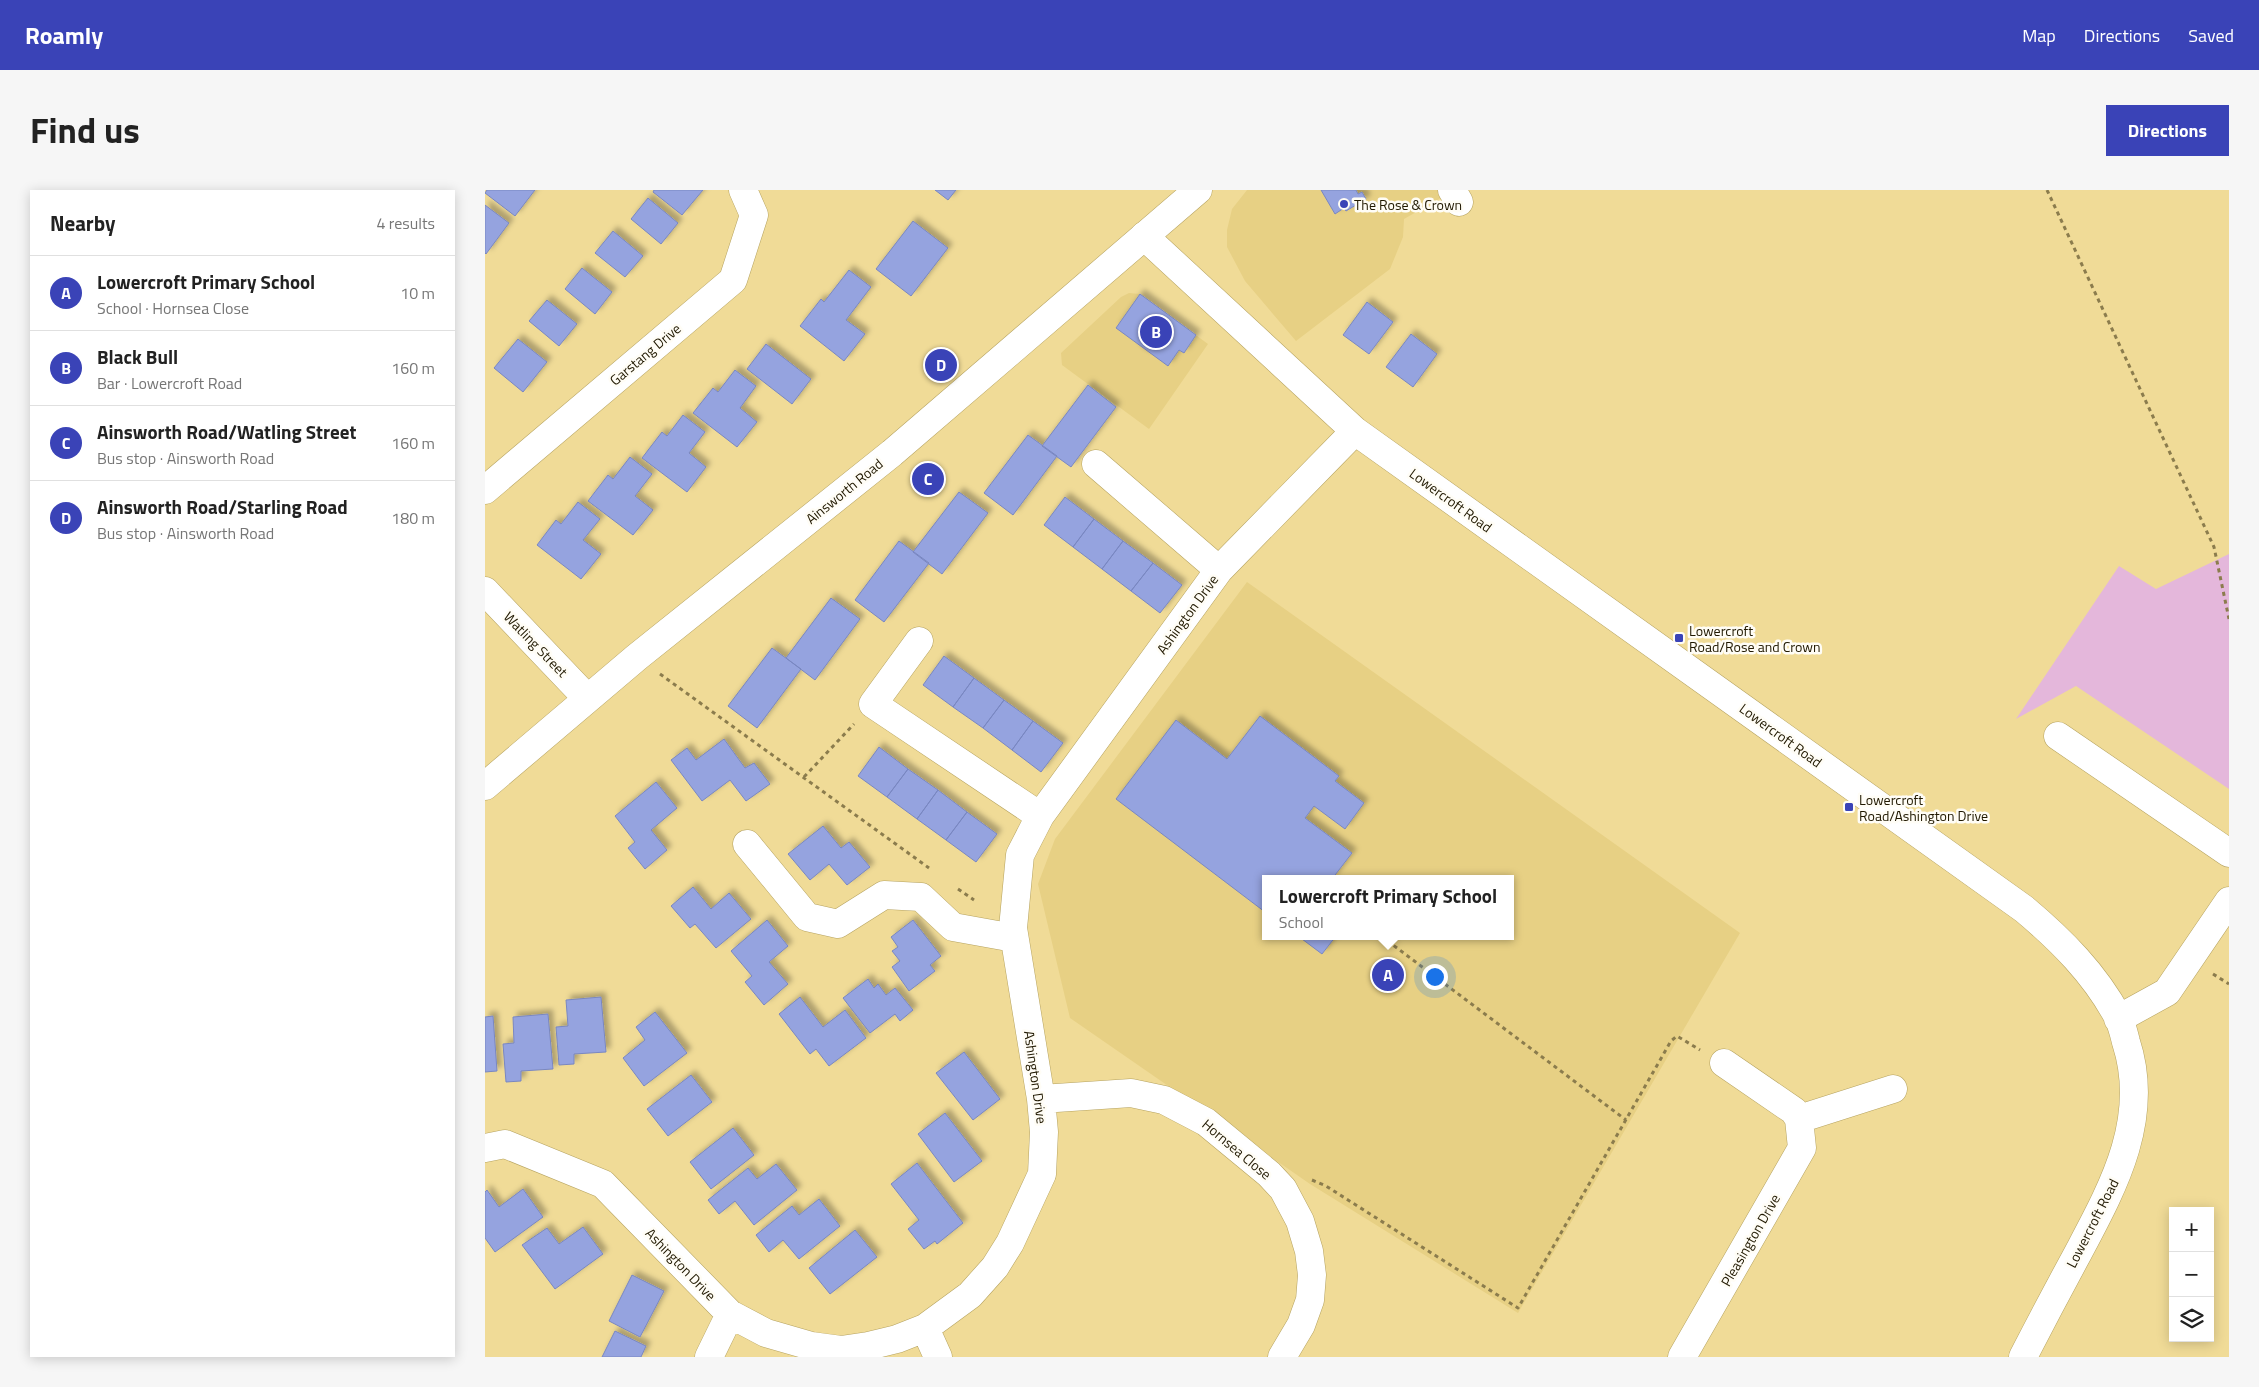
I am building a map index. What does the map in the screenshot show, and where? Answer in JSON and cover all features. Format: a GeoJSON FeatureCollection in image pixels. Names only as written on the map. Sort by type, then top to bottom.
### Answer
{"type":"FeatureCollection","features":[{"type":"Feature","properties":{"kind":"street","name":"Garstang Drive"},"geometry":{"type":"LineString","coordinates":[[485,490],[733,280],[754,216],[743,190]]}},
{"type":"Feature","properties":{"kind":"street","name":"Ainsworth Road"},"geometry":{"type":"LineString","coordinates":[[485,786],[637,657],[892,453],[1197,190]]}},
{"type":"Feature","properties":{"kind":"street","name":"Lowercroft Road"},"geometry":{"type":"LineString","coordinates":[[1144,236],[1355,431],[2024,909],[2059,938],[2095,981],[2119,1018],[2132,1059],[2135,1095],[2129,1138],[2113,1185],[2023,1357]]}},
{"type":"Feature","properties":{"kind":"street","name":"Ashington Drive"},"geometry":{"type":"LineString","coordinates":[[485,1148],[505,1144],[603,1184],[730,1314],[766,1332],[811,1346],[841,1350],[897,1339],[925,1328],[970,1295],[995,1266],[1010,1243],[1042,1174],[1044,1132],[1041,1099],[1013,933],[1020,856],[1040,816],[1219,570],[1355,431]]}},
{"type":"Feature","properties":{"kind":"street"},"geometry":{"type":"LineString","coordinates":[[1096,464],[1219,570]]}},
{"type":"Feature","properties":{"kind":"street","name":"Watling Street"},"geometry":{"type":"LineString","coordinates":[[485,590],[587,698]]}},
{"type":"Feature","properties":{"kind":"street"},"geometry":{"type":"LineString","coordinates":[[919,641],[873,704],[1040,816]]}},
{"type":"Feature","properties":{"kind":"street"},"geometry":{"type":"LineString","coordinates":[[2058,736],[2229,853]]}},
{"type":"Feature","properties":{"kind":"street"},"geometry":{"type":"LineString","coordinates":[[747,844],[807,917],[838,924],[884,895],[921,897],[953,927],[1013,933]]}},
{"type":"Feature","properties":{"kind":"street"},"geometry":{"type":"LineString","coordinates":[[2119,1018],[2167,992],[2229,901]]}},
{"type":"Feature","properties":{"kind":"street"},"geometry":{"type":"LineString","coordinates":[[1725,1063],[1794,1112],[1799,1119],[1893,1089]]}},
{"type":"Feature","properties":{"kind":"street","name":"Hornsea Close"},"geometry":{"type":"LineString","coordinates":[[1041,1099],[1131,1093],[1164,1100],[1206,1122],[1252,1158],[1283,1190],[1300,1221],[1309,1250],[1312,1275],[1310,1300],[1301,1325],[1282,1357]]}},
{"type":"Feature","properties":{"kind":"street","name":"Pleasington Drive"},"geometry":{"type":"LineString","coordinates":[[1683,1357],[1802,1148],[1799,1119]]}},
{"type":"Feature","properties":{"kind":"street"},"geometry":{"type":"LineString","coordinates":[[709,1357],[730,1314]]}},
{"type":"Feature","properties":{"kind":"street"},"geometry":{"type":"LineString","coordinates":[[925,1328],[938,1357]]}},
{"type":"Feature","properties":{"kind":"path"},"geometry":{"type":"LineString","coordinates":[[2047,190],[2214,546],[2229,619]]}},
{"type":"Feature","properties":{"kind":"path"},"geometry":{"type":"LineString","coordinates":[[637,657],[932,870]]}},
{"type":"Feature","properties":{"kind":"path"},"geometry":{"type":"LineString","coordinates":[[804,778],[873,704]]}},
{"type":"Feature","properties":{"kind":"path"},"geometry":{"type":"LineString","coordinates":[[956,888],[1013,933]]}},
{"type":"Feature","properties":{"kind":"path"},"geometry":{"type":"LineString","coordinates":[[1386,940],[1626,1120]]}},
{"type":"Feature","properties":{"kind":"path"},"geometry":{"type":"LineString","coordinates":[[1283,1190],[1312,1180],[1317,1181],[1518,1308],[1673,1037],[1677,1036],[1725,1063]]}},
{"type":"Feature","properties":{"kind":"shaded area"},"geometry":{"type":"Polygon","coordinates":[[[1247,190],[1455,190],[1404,219],[1403,237],[1390,269],[1296,341],[1245,281],[1227,247],[1227,230],[1232,209],[1247,190]]]}},
{"type":"Feature","properties":{"kind":"shaded area"},"geometry":{"type":"Polygon","coordinates":[[[1129,293],[1140,294],[1208,344],[1149,429],[1062,365],[1061,353],[1121,297],[1129,293]]]}},
{"type":"Feature","properties":{"kind":"shaded area"},"geometry":{"type":"Polygon","coordinates":[[[2229,554],[2229,789],[2076,686],[2016,719],[2119,566],[2156,589],[2229,554]]]}},
{"type":"Feature","properties":{"kind":"shaded area"},"geometry":{"type":"Polygon","coordinates":[[[1247,582],[1740,933],[1518,1313],[1310,1184],[1070,1018],[1038,884],[1055,839],[1247,582]]]}},
{"type":"Feature","properties":{"kind":"building"},"geometry":{"type":"Polygon","coordinates":[[[487,190],[535,190],[515,216],[485,193],[487,190]]]}},
{"type":"Feature","properties":{"kind":"building"},"geometry":{"type":"Polygon","coordinates":[[[654,190],[703,190],[682,215],[653,192],[654,190]]]}},
{"type":"Feature","properties":{"kind":"building"},"geometry":{"type":"Polygon","coordinates":[[[935,190],[956,190],[948,200],[935,190]]]}},
{"type":"Feature","properties":{"kind":"building","name":"The Rose & Crown"},"geometry":{"type":"Polygon","coordinates":[[[1321,190],[1356,190],[1358,194],[1362,192],[1366,199],[1346,211],[1344,208],[1335,214],[1321,190]]]}},
{"type":"Feature","properties":{"kind":"building"},"geometry":{"type":"Polygon","coordinates":[[[648,198],[678,223],[661,244],[631,219],[648,198]]]}},
{"type":"Feature","properties":{"kind":"building"},"geometry":{"type":"Polygon","coordinates":[[[485,205],[509,223],[486,254],[485,253],[485,205]]]}},
{"type":"Feature","properties":{"kind":"building"},"geometry":{"type":"Polygon","coordinates":[[[913,221],[948,248],[911,296],[876,269],[913,221]]]}},
{"type":"Feature","properties":{"kind":"building"},"geometry":{"type":"Polygon","coordinates":[[[613,231],[643,256],[625,277],[595,253],[613,231]]]}},
{"type":"Feature","properties":{"kind":"building"},"geometry":{"type":"Polygon","coordinates":[[[582,268],[612,292],[595,314],[565,289],[582,268]]]}},
{"type":"Feature","properties":{"kind":"building"},"geometry":{"type":"Polygon","coordinates":[[[849,270],[871,287],[846,320],[865,334],[844,361],[800,326],[821,299],[824,302],[849,270]]]}},
{"type":"Feature","properties":{"kind":"building"},"geometry":{"type":"Polygon","coordinates":[[[1140,294],[1196,335],[1184,353],[1179,350],[1168,366],[1116,328],[1140,294]]]}},
{"type":"Feature","properties":{"kind":"building"},"geometry":{"type":"Polygon","coordinates":[[[547,300],[577,324],[559,346],[529,321],[547,300]]]}},
{"type":"Feature","properties":{"kind":"building"},"geometry":{"type":"Polygon","coordinates":[[[1367,302],[1393,322],[1369,354],[1343,335],[1367,302]]]}},
{"type":"Feature","properties":{"kind":"building"},"geometry":{"type":"Polygon","coordinates":[[[1411,334],[1437,354],[1413,387],[1386,367],[1411,334]]]}},
{"type":"Feature","properties":{"kind":"building"},"geometry":{"type":"Polygon","coordinates":[[[518,339],[547,362],[523,392],[494,368],[518,339]]]}},
{"type":"Feature","properties":{"kind":"building"},"geometry":{"type":"Polygon","coordinates":[[[766,344],[811,379],[792,404],[747,369],[766,344]]]}},
{"type":"Feature","properties":{"kind":"building"},"geometry":{"type":"Polygon","coordinates":[[[735,370],[756,386],[740,408],[757,422],[737,447],[693,413],[713,388],[718,392],[735,370]]]}},
{"type":"Feature","properties":{"kind":"building"},"geometry":{"type":"Polygon","coordinates":[[[1088,385],[1116,407],[1071,467],[1042,446],[1088,385]]]}},
{"type":"Feature","properties":{"kind":"building"},"geometry":{"type":"Polygon","coordinates":[[[683,415],[705,432],[689,453],[706,467],[687,492],[642,458],[662,432],[667,436],[683,415]]]}},
{"type":"Feature","properties":{"kind":"building"},"geometry":{"type":"Polygon","coordinates":[[[1028,435],[1057,456],[1013,515],[984,493],[1028,435]]]}},
{"type":"Feature","properties":{"kind":"building"},"geometry":{"type":"Polygon","coordinates":[[[630,457],[652,474],[635,496],[653,510],[633,535],[588,501],[608,475],[613,479],[630,457]]]}},
{"type":"Feature","properties":{"kind":"building"},"geometry":{"type":"Polygon","coordinates":[[[959,492],[988,513],[942,574],[913,552],[959,492]]]}},
{"type":"Feature","properties":{"kind":"building"},"geometry":{"type":"Polygon","coordinates":[[[1065,497],[1094,519],[1073,547],[1044,525],[1065,497]]]}},
{"type":"Feature","properties":{"kind":"building"},"geometry":{"type":"Polygon","coordinates":[[[578,502],[600,519],[583,540],[601,554],[581,579],[537,545],[556,520],[561,524],[578,502]]]}},
{"type":"Feature","properties":{"kind":"building"},"geometry":{"type":"Polygon","coordinates":[[[1094,519],[1123,541],[1102,569],[1073,547],[1094,519]]]}},
{"type":"Feature","properties":{"kind":"building"},"geometry":{"type":"Polygon","coordinates":[[[899,541],[929,563],[884,622],[855,600],[899,541]]]}},
{"type":"Feature","properties":{"kind":"building"},"geometry":{"type":"Polygon","coordinates":[[[1123,541],[1153,563],[1131,591],[1102,569],[1123,541]]]}},
{"type":"Feature","properties":{"kind":"building"},"geometry":{"type":"Polygon","coordinates":[[[1153,563],[1182,585],[1160,613],[1131,591],[1153,563]]]}},
{"type":"Feature","properties":{"kind":"building"},"geometry":{"type":"Polygon","coordinates":[[[831,598],[860,619],[815,680],[786,658],[831,598]]]}},
{"type":"Feature","properties":{"kind":"building"},"geometry":{"type":"Polygon","coordinates":[[[772,648],[801,669],[757,728],[728,706],[772,648]]]}},
{"type":"Feature","properties":{"kind":"building"},"geometry":{"type":"Polygon","coordinates":[[[944,656],[974,678],[953,707],[923,685],[944,656]]]}},
{"type":"Feature","properties":{"kind":"building"},"geometry":{"type":"Polygon","coordinates":[[[974,678],[1004,700],[983,728],[953,707],[974,678]]]}},
{"type":"Feature","properties":{"kind":"building"},"geometry":{"type":"Polygon","coordinates":[[[1004,700],[1033,721],[1012,750],[983,728],[1004,700]]]}},
{"type":"Feature","properties":{"kind":"building"},"geometry":{"type":"Polygon","coordinates":[[[1260,716],[1339,776],[1335,781],[1364,803],[1345,829],[1314,806],[1305,818],[1352,853],[1335,875],[1262,875],[1262,910],[1116,799],[1176,720],[1227,759],[1260,716]]]}},
{"type":"Feature","properties":{"kind":"building"},"geometry":{"type":"Polygon","coordinates":[[[1033,721],[1063,743],[1041,772],[1012,750],[1033,721]]]}},
{"type":"Feature","properties":{"kind":"building"},"geometry":{"type":"Polygon","coordinates":[[[724,739],[745,768],[754,763],[770,784],[746,801],[730,780],[702,801],[671,760],[687,748],[696,760],[724,739]]]}},
{"type":"Feature","properties":{"kind":"building"},"geometry":{"type":"Polygon","coordinates":[[[879,747],[908,769],[887,797],[858,776],[879,747]]]}},
{"type":"Feature","properties":{"kind":"building"},"geometry":{"type":"Polygon","coordinates":[[[908,769],[938,790],[917,819],[887,797],[908,769]]]}},
{"type":"Feature","properties":{"kind":"building"},"geometry":{"type":"Polygon","coordinates":[[[656,782],[677,808],[651,830],[667,850],[645,869],[628,848],[635,842],[615,816],[656,782]]]}},
{"type":"Feature","properties":{"kind":"building"},"geometry":{"type":"Polygon","coordinates":[[[938,790],[967,812],[946,840],[917,819],[938,790]]]}},
{"type":"Feature","properties":{"kind":"building"},"geometry":{"type":"Polygon","coordinates":[[[967,812],[997,834],[976,862],[946,840],[967,812]]]}},
{"type":"Feature","properties":{"kind":"building"},"geometry":{"type":"Polygon","coordinates":[[[823,826],[841,848],[849,842],[870,867],[847,885],[829,864],[810,880],[788,854],[823,826]]]}},
{"type":"Feature","properties":{"kind":"building"},"geometry":{"type":"Polygon","coordinates":[[[693,887],[711,909],[729,893],[751,919],[716,948],[695,924],[690,928],[671,906],[693,887]]]}},
{"type":"Feature","properties":{"kind":"building"},"geometry":{"type":"Polygon","coordinates":[[[767,920],[788,946],[769,962],[788,984],[764,1005],[745,982],[752,976],[731,951],[767,920]]]}},
{"type":"Feature","properties":{"kind":"building"},"geometry":{"type":"Polygon","coordinates":[[[913,920],[941,956],[930,965],[935,971],[909,991],[892,967],[900,961],[892,951],[898,947],[891,937],[913,920]]]}},
{"type":"Feature","properties":{"kind":"building"},"geometry":{"type":"Polygon","coordinates":[[[1303,940],[1333,940],[1322,954],[1303,940]]]}},
{"type":"Feature","properties":{"kind":"building"},"geometry":{"type":"Polygon","coordinates":[[[868,979],[874,988],[878,984],[886,995],[895,988],[913,1010],[900,1021],[895,1014],[870,1033],[843,998],[868,979]]]}},
{"type":"Feature","properties":{"kind":"building"},"geometry":{"type":"Polygon","coordinates":[[[601,997],[606,1052],[574,1054],[574,1064],[559,1065],[556,1027],[568,1026],[566,1000],[601,997]]]}},
{"type":"Feature","properties":{"kind":"building"},"geometry":{"type":"Polygon","coordinates":[[[800,997],[823,1027],[845,1010],[866,1038],[829,1066],[816,1049],[810,1054],[779,1014],[800,997]]]}},
{"type":"Feature","properties":{"kind":"building"},"geometry":{"type":"Polygon","coordinates":[[[655,1012],[687,1053],[644,1086],[623,1058],[645,1040],[636,1027],[655,1012]]]}},
{"type":"Feature","properties":{"kind":"building"},"geometry":{"type":"Polygon","coordinates":[[[548,1014],[553,1069],[521,1071],[521,1081],[506,1082],[503,1044],[514,1043],[513,1017],[548,1014]]]}},
{"type":"Feature","properties":{"kind":"building"},"geometry":{"type":"Polygon","coordinates":[[[493,1016],[497,1071],[485,1072],[485,1017],[493,1016]]]}},
{"type":"Feature","properties":{"kind":"building"},"geometry":{"type":"Polygon","coordinates":[[[964,1052],[1000,1099],[973,1120],[936,1073],[964,1052]]]}},
{"type":"Feature","properties":{"kind":"building"},"geometry":{"type":"Polygon","coordinates":[[[691,1075],[712,1102],[668,1136],[647,1109],[691,1075]]]}},
{"type":"Feature","properties":{"kind":"building"},"geometry":{"type":"Polygon","coordinates":[[[945,1113],[982,1161],[954,1182],[918,1134],[945,1113]]]}},
{"type":"Feature","properties":{"kind":"building"},"geometry":{"type":"Polygon","coordinates":[[[733,1128],[754,1155],[711,1189],[690,1162],[733,1128]]]}},
{"type":"Feature","properties":{"kind":"building"},"geometry":{"type":"Polygon","coordinates":[[[917,1163],[963,1223],[937,1244],[935,1241],[924,1249],[908,1229],[919,1220],[891,1184],[917,1163]]]}},
{"type":"Feature","properties":{"kind":"building"},"geometry":{"type":"Polygon","coordinates":[[[776,1164],[797,1190],[754,1225],[735,1201],[719,1214],[708,1200],[748,1168],[757,1179],[776,1164]]]}},
{"type":"Feature","properties":{"kind":"building"},"geometry":{"type":"Polygon","coordinates":[[[523,1189],[543,1217],[495,1252],[485,1238],[485,1192],[487,1190],[499,1207],[523,1189]]]}},
{"type":"Feature","properties":{"kind":"building"},"geometry":{"type":"Polygon","coordinates":[[[819,1199],[840,1226],[799,1259],[783,1240],[769,1252],[756,1235],[792,1206],[799,1215],[819,1199]]]}},
{"type":"Feature","properties":{"kind":"building"},"geometry":{"type":"Polygon","coordinates":[[[583,1227],[603,1254],[555,1289],[522,1245],[547,1228],[559,1244],[583,1227]]]}},
{"type":"Feature","properties":{"kind":"building"},"geometry":{"type":"Polygon","coordinates":[[[855,1230],[877,1257],[830,1294],[809,1268],[855,1230]]]}},
{"type":"Feature","properties":{"kind":"building"},"geometry":{"type":"Polygon","coordinates":[[[632,1275],[664,1291],[640,1337],[609,1321],[632,1275]]]}},
{"type":"Feature","properties":{"kind":"building"},"geometry":{"type":"Polygon","coordinates":[[[615,1331],[646,1346],[641,1357],[602,1357],[615,1331]]]}},
{"type":"Feature","properties":{"kind":"place","name":"The Rose & Crown"},"geometry":{"type":"Point","coordinates":[1344,204]}},
{"type":"Feature","properties":{"kind":"place","name":"Black Bull"},"geometry":{"type":"Point","coordinates":[1156,332]}},
{"type":"Feature","properties":{"kind":"place","name":"Ainsworth Road/Starling Road"},"geometry":{"type":"Point","coordinates":[941,365]}},
{"type":"Feature","properties":{"kind":"place","name":"Ainsworth Road/Watling Street"},"geometry":{"type":"Point","coordinates":[928,479]}},
{"type":"Feature","properties":{"kind":"place","name":"Lowercroft Road/Rose and Crown"},"geometry":{"type":"Point","coordinates":[1679,638]}},
{"type":"Feature","properties":{"kind":"place","name":"Lowercroft Road/Ashington Drive"},"geometry":{"type":"Point","coordinates":[1849,807]}},
{"type":"Feature","properties":{"kind":"place","name":"Lowercroft Primary School"},"geometry":{"type":"Point","coordinates":[1388,975]}}]}
